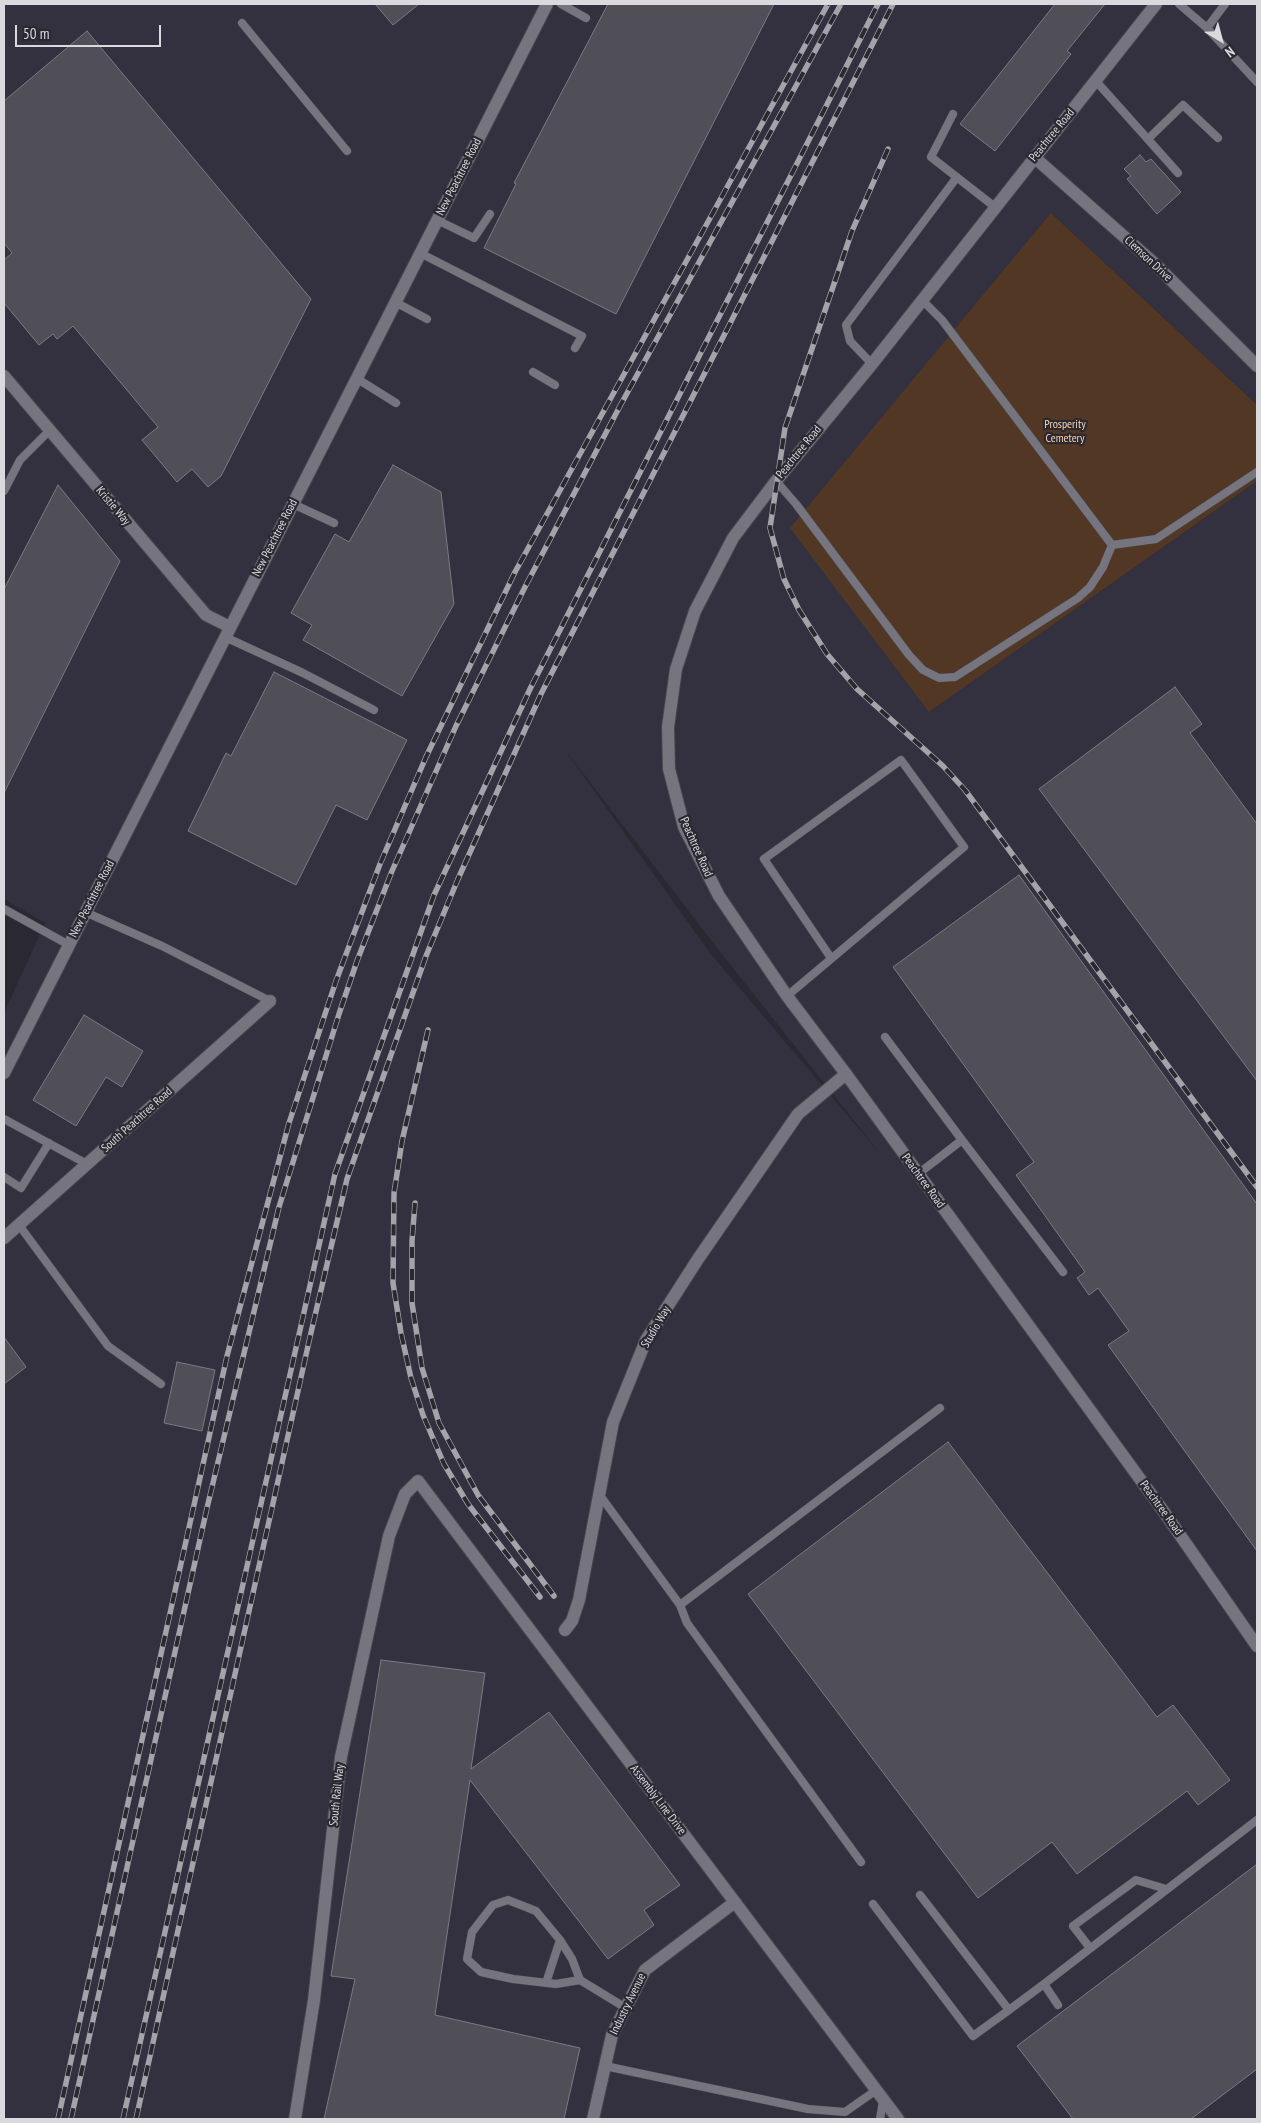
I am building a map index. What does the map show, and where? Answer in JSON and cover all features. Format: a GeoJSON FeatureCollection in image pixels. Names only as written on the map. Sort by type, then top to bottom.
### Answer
{"type":"FeatureCollection","features":[{"type":"Feature","properties":{"kind":"street","name":"New Peachtree Road"},"geometry":{"type":"LineString","coordinates":[[4,1073],[547,4]]}},
{"type":"Feature","properties":{"kind":"street","name":"Peachtree Road"},"geometry":{"type":"LineString","coordinates":[[1156,4],[872,364],[776,481],[733,538],[695,611],[676,669],[668,727],[669,769],[684,826],[719,896],[787,996],[846,1074],[1164,1512],[1257,1646]]}},
{"type":"Feature","properties":{"kind":"street","name":"Clemson Drive"},"geometry":{"type":"LineString","coordinates":[[1034,157],[1155,264],[1257,366]]}},
{"type":"Feature","properties":{"kind":"street","name":"Kristie Way"},"geometry":{"type":"LineString","coordinates":[[4,376],[206,615],[227,632]]}},
{"type":"Feature","properties":{"kind":"street","name":"South Peachtree Road"},"geometry":{"type":"LineString","coordinates":[[4,1238],[270,1001]]}},
{"type":"Feature","properties":{"kind":"street","name":"Studio Way"},"geometry":{"type":"LineString","coordinates":[[565,1630],[572,1621],[579,1600],[613,1422],[646,1340],[698,1259],[798,1114],[846,1074]]}},
{"type":"Feature","properties":{"kind":"street","name":"Assembly Line Drive"},"geometry":{"type":"LineString","coordinates":[[418,1481],[875,2091],[898,2119]]}},
{"type":"Feature","properties":{"kind":"street","name":"South Rail Way"},"geometry":{"type":"LineString","coordinates":[[295,2119],[313,2005],[342,1757],[389,1536],[405,1494],[418,1481]]}},
{"type":"Feature","properties":{"kind":"street","name":"Industry Avenue"},"geometry":{"type":"LineString","coordinates":[[593,2119],[612,2035],[645,1970],[735,1902]]}},
{"type":"Feature","properties":{"kind":"lane"},"geometry":{"type":"LineString","coordinates":[[561,4],[586,18]]}},
{"type":"Feature","properties":{"kind":"lane"},"geometry":{"type":"LineString","coordinates":[[1179,4],[1207,28],[1257,82]]}},
{"type":"Feature","properties":{"kind":"lane"},"geometry":{"type":"LineString","coordinates":[[1207,28],[1225,4]]}},
{"type":"Feature","properties":{"kind":"lane"},"geometry":{"type":"LineString","coordinates":[[242,23],[347,150]]}},
{"type":"Feature","properties":{"kind":"lane"},"geometry":{"type":"LineString","coordinates":[[1095,80],[1178,173]]}},
{"type":"Feature","properties":{"kind":"lane"},"geometry":{"type":"LineString","coordinates":[[1148,139],[1183,105],[1218,138]]}},
{"type":"Feature","properties":{"kind":"lane"},"geometry":{"type":"LineString","coordinates":[[953,114],[931,157],[995,207]]}},
{"type":"Feature","properties":{"kind":"lane"},"geometry":{"type":"LineString","coordinates":[[872,364],[850,341],[846,325],[957,177]]}},
{"type":"Feature","properties":{"kind":"lane"},"geometry":{"type":"LineString","coordinates":[[437,220],[474,238],[490,214]]}},
{"type":"Feature","properties":{"kind":"lane"},"geometry":{"type":"LineString","coordinates":[[420,253],[582,336],[575,348]]}},
{"type":"Feature","properties":{"kind":"lane"},"geometry":{"type":"LineString","coordinates":[[922,300],[942,320],[1112,546]]}},
{"type":"Feature","properties":{"kind":"lane"},"geometry":{"type":"LineString","coordinates":[[395,302],[427,319]]}},
{"type":"Feature","properties":{"kind":"lane"},"geometry":{"type":"LineString","coordinates":[[533,372],[555,385]]}},
{"type":"Feature","properties":{"kind":"lane"},"geometry":{"type":"LineString","coordinates":[[356,378],[396,403]]}},
{"type":"Feature","properties":{"kind":"lane"},"geometry":{"type":"LineString","coordinates":[[4,491],[20,460],[50,430]]}},
{"type":"Feature","properties":{"kind":"lane"},"geometry":{"type":"LineString","coordinates":[[1112,546],[1156,539],[1257,472]]}},
{"type":"Feature","properties":{"kind":"lane"},"geometry":{"type":"LineString","coordinates":[[776,481],[796,504],[910,655],[923,670],[938,678],[955,677],[1078,598],[1090,587],[1103,567],[1112,546]]}},
{"type":"Feature","properties":{"kind":"lane"},"geometry":{"type":"LineString","coordinates":[[293,504],[334,523]]}},
{"type":"Feature","properties":{"kind":"lane"},"geometry":{"type":"LineString","coordinates":[[227,632],[374,710]]}},
{"type":"Feature","properties":{"kind":"lane"},"geometry":{"type":"LineString","coordinates":[[787,996],[964,847],[901,760],[764,859],[831,958]]}},
{"type":"Feature","properties":{"kind":"lane"},"geometry":{"type":"LineString","coordinates":[[4,910],[69,945]]}},
{"type":"Feature","properties":{"kind":"lane"},"geometry":{"type":"LineString","coordinates":[[85,912],[162,946],[270,1001]]}},
{"type":"Feature","properties":{"kind":"lane"},"geometry":{"type":"LineString","coordinates":[[885,1037],[1063,1272]]}},
{"type":"Feature","properties":{"kind":"lane"},"geometry":{"type":"LineString","coordinates":[[4,1119],[87,1164]]}},
{"type":"Feature","properties":{"kind":"lane"},"geometry":{"type":"LineString","coordinates":[[918,1174],[962,1140]]}},
{"type":"Feature","properties":{"kind":"lane"},"geometry":{"type":"LineString","coordinates":[[4,1178],[21,1188],[49,1143]]}},
{"type":"Feature","properties":{"kind":"lane"},"geometry":{"type":"LineString","coordinates":[[19,1225],[108,1346],[161,1384]]}},
{"type":"Feature","properties":{"kind":"lane"},"geometry":{"type":"LineString","coordinates":[[680,1605],[940,1408]]}},
{"type":"Feature","properties":{"kind":"lane"},"geometry":{"type":"LineString","coordinates":[[599,1494],[680,1605],[687,1623],[861,1862]]}},
{"type":"Feature","properties":{"kind":"lane"},"geometry":{"type":"LineString","coordinates":[[873,1904],[974,2036],[1257,1820]]}},
{"type":"Feature","properties":{"kind":"lane"},"geometry":{"type":"LineString","coordinates":[[1090,1948],[1073,1926],[1136,1880],[1166,1889]]}},
{"type":"Feature","properties":{"kind":"lane"},"geometry":{"type":"LineString","coordinates":[[920,1895],[1009,2010]]}},
{"type":"Feature","properties":{"kind":"lane"},"geometry":{"type":"LineString","coordinates":[[580,1980],[556,1984],[481,1972],[467,1959],[472,1932],[493,1905],[508,1900],[536,1911],[560,1940],[572,1959],[580,1980],[626,2008]]}},
{"type":"Feature","properties":{"kind":"lane"},"geometry":{"type":"LineString","coordinates":[[546,1983],[560,1940]]}},
{"type":"Feature","properties":{"kind":"lane"},"geometry":{"type":"LineString","coordinates":[[1044,1984],[1058,2005]]}},
{"type":"Feature","properties":{"kind":"lane"},"geometry":{"type":"LineString","coordinates":[[605,2066],[808,2109],[846,2112],[875,2091]]}},
{"type":"Feature","properties":{"kind":"lane"},"geometry":{"type":"LineString","coordinates":[[880,2119],[883,2101]]}},
{"type":"Feature","properties":{"kind":"shaded area"},"geometry":{"type":"Polygon","coordinates":[[[4,4],[1257,4],[1257,405],[1051,213],[929,712],[1257,481],[1257,2119],[4,2119],[4,1013],[45,923],[4,899],[4,4]],[[563,747],[710,953],[882,1156],[717,948],[563,747]]]}},
{"type":"Feature","properties":{"kind":"green space","name":"Prosperity Cemetery"},"geometry":{"type":"Polygon","coordinates":[[[1051,213],[1257,405],[1257,481],[929,712],[790,528],[1051,213]]]}},
{"type":"Feature","properties":{"kind":"building"},"geometry":{"type":"Polygon","coordinates":[[[375,4],[419,4],[393,25],[375,4]]]}},
{"type":"Feature","properties":{"kind":"building"},"geometry":{"type":"Polygon","coordinates":[[[608,4],[774,4],[616,314],[484,248],[516,184],[514,183],[608,4]]]}},
{"type":"Feature","properties":{"kind":"building"},"geometry":{"type":"Polygon","coordinates":[[[1055,4],[1105,4],[1067,51],[1071,54],[995,151],[960,124],[1055,4]]]}},
{"type":"Feature","properties":{"kind":"building"},"geometry":{"type":"Polygon","coordinates":[[[87,31],[311,299],[221,476],[208,487],[192,469],[177,482],[142,440],[158,427],[73,326],[57,339],[53,334],[39,345],[4,303],[4,260],[12,253],[4,243],[4,101],[87,31]]]}},
{"type":"Feature","properties":{"kind":"building"},"geometry":{"type":"Polygon","coordinates":[[[1140,155],[1146,162],[1151,159],[1181,192],[1157,214],[1127,179],[1131,176],[1124,169],[1140,155]]]}},
{"type":"Feature","properties":{"kind":"building"},"geometry":{"type":"Polygon","coordinates":[[[393,465],[441,492],[454,604],[402,696],[303,640],[312,625],[291,613],[335,534],[349,542],[393,465]]]}},
{"type":"Feature","properties":{"kind":"building"},"geometry":{"type":"Polygon","coordinates":[[[58,485],[120,561],[4,793],[4,589],[58,485]]]}},
{"type":"Feature","properties":{"kind":"building"},"geometry":{"type":"Polygon","coordinates":[[[274,672],[407,740],[367,820],[336,805],[296,885],[188,831],[226,753],[231,756],[274,672]]]}},
{"type":"Feature","properties":{"kind":"building"},"geometry":{"type":"Polygon","coordinates":[[[1175,687],[1202,724],[1190,733],[1257,824],[1257,1081],[1039,789],[1175,687]]]}},
{"type":"Feature","properties":{"kind":"building"},"geometry":{"type":"Polygon","coordinates":[[[1019,875],[1257,1204],[1257,1551],[1108,1345],[1129,1331],[1098,1288],[1089,1295],[1077,1278],[1085,1272],[1016,1175],[1034,1162],[893,967],[1019,875]]]}},
{"type":"Feature","properties":{"kind":"building"},"geometry":{"type":"Polygon","coordinates":[[[84,1015],[143,1051],[122,1087],[106,1077],[76,1126],[33,1100],[84,1015]]]}},
{"type":"Feature","properties":{"kind":"building"},"geometry":{"type":"Polygon","coordinates":[[[4,1337],[26,1367],[4,1384],[4,1337]]]}},
{"type":"Feature","properties":{"kind":"building"},"geometry":{"type":"Polygon","coordinates":[[[177,1362],[215,1370],[202,1431],[164,1423],[177,1362]]]}},
{"type":"Feature","properties":{"kind":"building"},"geometry":{"type":"Polygon","coordinates":[[[948,1442],[1157,1717],[1173,1705],[1230,1780],[1198,1805],[1187,1791],[1077,1874],[1052,1842],[978,1898],[748,1594],[948,1442]]]}},
{"type":"Feature","properties":{"kind":"building"},"geometry":{"type":"Polygon","coordinates":[[[381,1660],[485,1673],[471,1769],[549,1712],[680,1885],[644,1910],[654,1925],[608,1959],[470,1780],[435,2015],[580,2048],[564,2119],[324,2119],[355,1979],[331,1976],[381,1660]]]}},
{"type":"Feature","properties":{"kind":"building"},"geometry":{"type":"Polygon","coordinates":[[[1257,1864],[1257,2069],[1191,2119],[1073,2119],[1017,2046],[1257,1864]]]}},
{"type":"Feature","properties":{"kind":"railway"},"geometry":{"type":"LineString","coordinates":[[58,2119],[227,1356],[289,1123],[336,981],[380,864],[426,757],[515,572],[828,4]]}},
{"type":"Feature","properties":{"kind":"railway"},"geometry":{"type":"LineString","coordinates":[[71,2119],[207,1508],[279,1207],[357,961],[392,871],[456,726],[526,585],[620,406],[841,4]]}},
{"type":"Feature","properties":{"kind":"railway"},"geometry":{"type":"LineString","coordinates":[[123,2119],[335,1174],[434,895],[531,687],[878,4]]}},
{"type":"Feature","properties":{"kind":"railway"},"geometry":{"type":"LineString","coordinates":[[136,2119],[347,1179],[426,956],[458,879],[541,694],[893,4]]}},
{"type":"Feature","properties":{"kind":"railway"},"geometry":{"type":"LineString","coordinates":[[888,149],[852,231],[785,428],[770,528],[784,579],[799,610],[827,654],[857,689],[943,766],[965,790],[1257,1187]]}},
{"type":"Feature","properties":{"kind":"railway"},"geometry":{"type":"LineString","coordinates":[[428,1030],[402,1141],[394,1193],[393,1283],[401,1333],[411,1378],[423,1415],[444,1464],[468,1504],[540,1597]]}},
{"type":"Feature","properties":{"kind":"railway"},"geometry":{"type":"LineString","coordinates":[[415,1203],[412,1241],[412,1303],[422,1368],[439,1423],[478,1495],[554,1596]]}}]}
